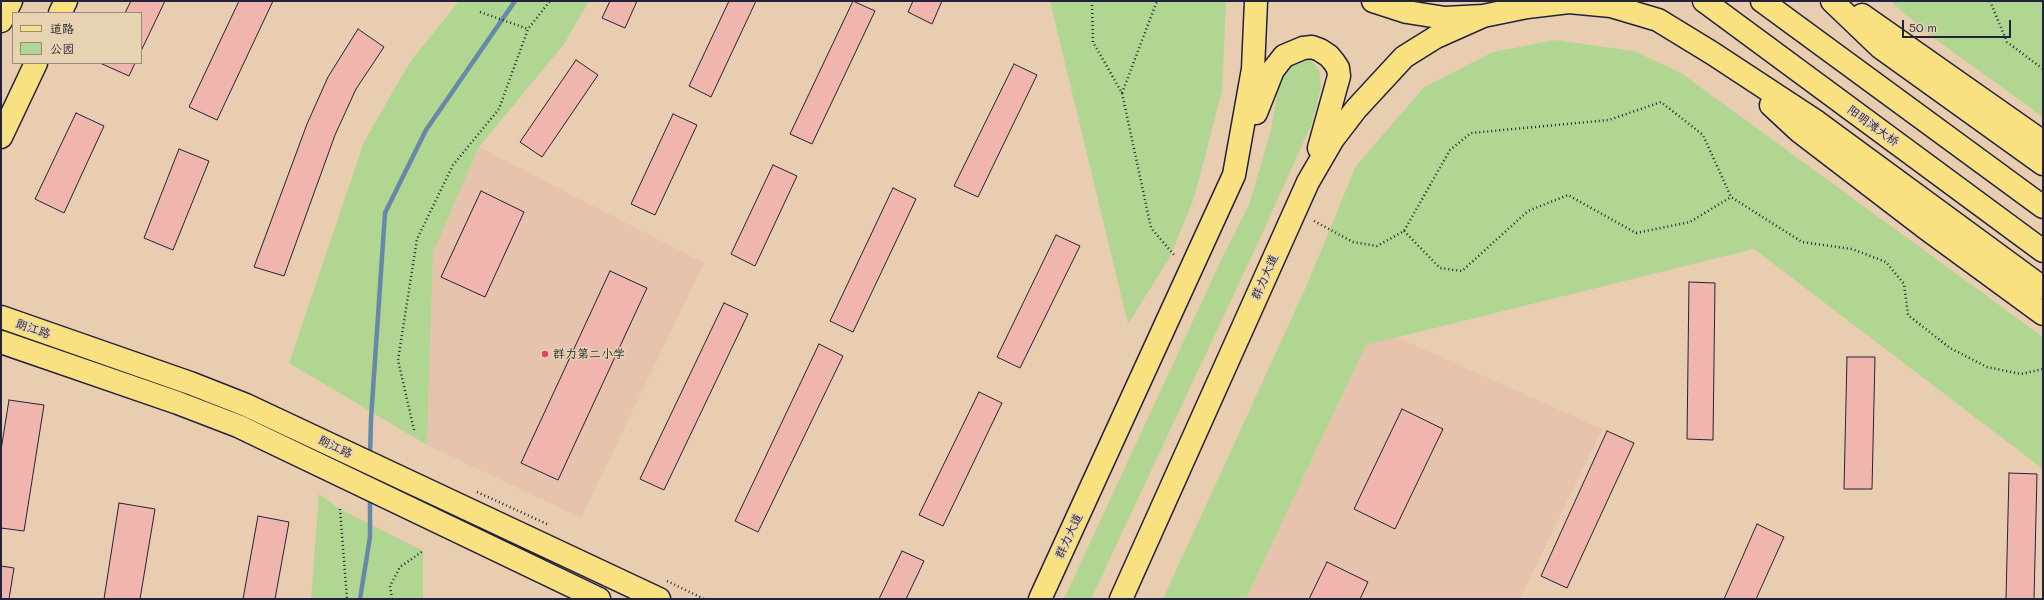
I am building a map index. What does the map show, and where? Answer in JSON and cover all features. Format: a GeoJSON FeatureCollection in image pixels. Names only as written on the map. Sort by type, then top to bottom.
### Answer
{"type":"FeatureCollection","features":[{"type":"Feature","properties":{"kind":"main road"},"geometry":{"type":"LineString","coordinates":[[1,21],[10,1]]}},
{"type":"Feature","properties":{"kind":"main road"},"geometry":{"type":"LineString","coordinates":[[60,12],[66,1]]}},
{"type":"Feature","properties":{"kind":"main road","name":"群力大道"},"geometry":{"type":"LineString","coordinates":[[1040,599],[1234,175],[1253,69],[1256,1]]}},
{"type":"Feature","properties":{"kind":"main road"},"geometry":{"type":"LineString","coordinates":[[1373,1],[1407,12],[1445,18],[1483,16],[1534,4],[1569,2],[1611,6],[1658,20],[1712,53],[1817,122],[2043,288]]}},
{"type":"Feature","properties":{"kind":"main road","name":"阳明滩大桥"},"geometry":{"type":"LineString","coordinates":[[1704,1],[2043,251]]}},
{"type":"Feature","properties":{"kind":"main road"},"geometry":{"type":"LineString","coordinates":[[1762,1],[2043,207]]}},
{"type":"Feature","properties":{"kind":"main road"},"geometry":{"type":"LineString","coordinates":[[1832,1],[1880,47],[2000,131],[2043,164]]}},
{"type":"Feature","properties":{"kind":"main road"},"geometry":{"type":"LineString","coordinates":[[1842,1],[2043,142]]}},
{"type":"Feature","properties":{"kind":"main road","name":"群力大道"},"geometry":{"type":"LineString","coordinates":[[1121,599],[1308,182],[1343,125],[1404,57],[1436,37],[1483,16]]}},
{"type":"Feature","properties":{"kind":"main road"},"geometry":{"type":"LineString","coordinates":[[1234,175],[1265,90],[1279,61],[1293,51],[1312,47],[1329,56],[1338,68],[1339,76],[1334,100],[1308,182]]}},
{"type":"Feature","properties":{"kind":"main road"},"geometry":{"type":"LineString","coordinates":[[1712,53],[1799,131],[1927,229],[2043,314]]}},
{"type":"Feature","properties":{"kind":"main road"},"geometry":{"type":"LineString","coordinates":[[1,138],[36,64]]}},
{"type":"Feature","properties":{"kind":"main road","name":"朗江路"},"geometry":{"type":"LineString","coordinates":[[1,317],[246,405],[659,599]]}},
{"type":"Feature","properties":{"kind":"main road","name":"朗江路"},"geometry":{"type":"LineString","coordinates":[[1,342],[238,426],[599,599]]}},
{"type":"Feature","properties":{"kind":"path"},"geometry":{"type":"LineString","coordinates":[[414,430],[398,360],[417,239],[453,165],[499,109],[528,29],[550,1]]}},
{"type":"Feature","properties":{"kind":"path"},"geometry":{"type":"LineString","coordinates":[[1092,1],[1093,42],[1122,93],[1151,228],[1175,256]]}},
{"type":"Feature","properties":{"kind":"path"},"geometry":{"type":"LineString","coordinates":[[1122,93],[1157,1]]}},
{"type":"Feature","properties":{"kind":"path"},"geometry":{"type":"LineString","coordinates":[[1990,1],[2007,42],[2043,69]]}},
{"type":"Feature","properties":{"kind":"path"},"geometry":{"type":"LineString","coordinates":[[480,12],[528,29]]}},
{"type":"Feature","properties":{"kind":"path"},"geometry":{"type":"LineString","coordinates":[[1314,221],[1353,242],[1377,246],[1404,231],[1450,150],[1471,133],[1609,120],[1661,102],[1703,135],[1731,197],[1802,242],[1852,249],[1886,262],[1904,284],[1908,315],[1950,348],[1987,367],[2000,370],[2020,374],[2043,369]]}},
{"type":"Feature","properties":{"kind":"path"},"geometry":{"type":"LineString","coordinates":[[1404,231],[1440,268],[1462,271],[1528,211],[1568,195],[1636,233],[1690,222],[1731,197]]}},
{"type":"Feature","properties":{"kind":"path"},"geometry":{"type":"LineString","coordinates":[[340,509],[347,599]]}},
{"type":"Feature","properties":{"kind":"path"},"geometry":{"type":"LineString","coordinates":[[392,599],[390,586],[400,567],[423,551]]}},
{"type":"Feature","properties":{"kind":"shaded area","name":"群力第二小学"},"geometry":{"type":"Polygon","coordinates":[[[479,147],[704,263],[581,518],[427,445],[433,253],[479,147]]]}},
{"type":"Feature","properties":{"kind":"shaded area"},"geometry":{"type":"Polygon","coordinates":[[[1397,337],[1602,429],[1520,599],[1246,599],[1366,345],[1397,337]]]}},
{"type":"Feature","properties":{"kind":"green space"},"geometry":{"type":"Polygon","coordinates":[[[459,1],[589,1],[564,44],[479,147],[433,253],[427,445],[289,363],[364,142],[410,62],[459,1]]]}},
{"type":"Feature","properties":{"kind":"green space"},"geometry":{"type":"Polygon","coordinates":[[[1050,1],[1226,1],[1222,91],[1194,198],[1170,257],[1128,324],[1050,1]]]}},
{"type":"Feature","properties":{"kind":"green space"},"geometry":{"type":"Polygon","coordinates":[[[1890,1],[2043,1],[2043,117],[1931,36],[1890,1]]]}},
{"type":"Feature","properties":{"kind":"green space"},"geometry":{"type":"Polygon","coordinates":[[[1555,40],[1634,51],[1681,73],[2043,337],[2043,469],[1754,249],[1366,345],[1246,599],[1163,599],[1306,287],[1356,166],[1424,87],[1493,52],[1555,40]]]}},
{"type":"Feature","properties":{"kind":"green space"},"geometry":{"type":"Polygon","coordinates":[[[1309,58],[1319,70],[1321,87],[1312,123],[1263,232],[1091,599],[1064,599],[1223,256],[1249,205],[1271,130],[1280,78],[1293,61],[1309,58]]]}},
{"type":"Feature","properties":{"kind":"green space"},"geometry":{"type":"Polygon","coordinates":[[[319,494],[340,509],[423,551],[423,599],[311,599],[319,494]]]}},
{"type":"Feature","properties":{"kind":"building"},"geometry":{"type":"Polygon","coordinates":[[[131,1],[165,1],[142,49],[142,12],[126,12],[131,1]]]}},
{"type":"Feature","properties":{"kind":"building"},"geometry":{"type":"Polygon","coordinates":[[[239,1],[273,1],[217,120],[189,107],[239,1]]]}},
{"type":"Feature","properties":{"kind":"building"},"geometry":{"type":"Polygon","coordinates":[[[610,1],[637,1],[625,28],[602,18],[610,1]]]}},
{"type":"Feature","properties":{"kind":"building"},"geometry":{"type":"Polygon","coordinates":[[[729,1],[756,1],[711,97],[689,86],[729,1]]]}},
{"type":"Feature","properties":{"kind":"building"},"geometry":{"type":"Polygon","coordinates":[[[853,1],[875,11],[812,144],[790,134],[853,1]]]}},
{"type":"Feature","properties":{"kind":"building"},"geometry":{"type":"Polygon","coordinates":[[[913,1],[942,1],[932,24],[908,12],[913,1]]]}},
{"type":"Feature","properties":{"kind":"building"},"geometry":{"type":"Polygon","coordinates":[[[358,29],[384,47],[356,89],[335,135],[284,276],[254,267],[307,124],[328,77],[358,29]]]}},
{"type":"Feature","properties":{"kind":"building"},"geometry":{"type":"Polygon","coordinates":[[[576,60],[598,75],[542,157],[520,142],[576,60]]]}},
{"type":"Feature","properties":{"kind":"building"},"geometry":{"type":"Polygon","coordinates":[[[102,64],[135,64],[129,76],[102,64]]]}},
{"type":"Feature","properties":{"kind":"building"},"geometry":{"type":"Polygon","coordinates":[[[1014,64],[1037,75],[978,197],[954,186],[1014,64]]]}},
{"type":"Feature","properties":{"kind":"building"},"geometry":{"type":"Polygon","coordinates":[[[76,113],[104,126],[64,213],[35,199],[76,113]]]}},
{"type":"Feature","properties":{"kind":"building"},"geometry":{"type":"Polygon","coordinates":[[[673,114],[697,125],[655,215],[631,204],[673,114]]]}},
{"type":"Feature","properties":{"kind":"building"},"geometry":{"type":"Polygon","coordinates":[[[179,149],[209,161],[173,250],[144,238],[179,149]]]}},
{"type":"Feature","properties":{"kind":"building"},"geometry":{"type":"Polygon","coordinates":[[[773,165],[797,176],[755,266],[731,254],[773,165]]]}},
{"type":"Feature","properties":{"kind":"building"},"geometry":{"type":"Polygon","coordinates":[[[893,188],[916,199],[853,332],[830,321],[893,188]]]}},
{"type":"Feature","properties":{"kind":"building"},"geometry":{"type":"Polygon","coordinates":[[[481,191],[524,212],[485,297],[441,277],[481,191]]]}},
{"type":"Feature","properties":{"kind":"building"},"geometry":{"type":"Polygon","coordinates":[[[1056,235],[1080,246],[1020,368],[997,357],[1056,235]]]}},
{"type":"Feature","properties":{"kind":"building"},"geometry":{"type":"Polygon","coordinates":[[[610,271],[647,288],[558,480],[521,463],[610,271]]]}},
{"type":"Feature","properties":{"kind":"building"},"geometry":{"type":"Polygon","coordinates":[[[1689,282],[1715,283],[1713,440],[1687,439],[1689,282]]]}},
{"type":"Feature","properties":{"kind":"building"},"geometry":{"type":"Polygon","coordinates":[[[724,303],[748,314],[664,490],[640,479],[724,303]]]}},
{"type":"Feature","properties":{"kind":"building"},"geometry":{"type":"Polygon","coordinates":[[[819,344],[843,356],[758,532],[735,521],[819,344]]]}},
{"type":"Feature","properties":{"kind":"building"},"geometry":{"type":"Polygon","coordinates":[[[1847,357],[1875,357],[1872,489],[1844,489],[1847,357]]]}},
{"type":"Feature","properties":{"kind":"building"},"geometry":{"type":"Polygon","coordinates":[[[979,392],[1002,403],[943,526],[919,515],[979,392]]]}},
{"type":"Feature","properties":{"kind":"building"},"geometry":{"type":"Polygon","coordinates":[[[9,400],[44,405],[24,531],[1,528],[1,450],[9,400]]]}},
{"type":"Feature","properties":{"kind":"building"},"geometry":{"type":"Polygon","coordinates":[[[1402,409],[1443,429],[1395,529],[1354,509],[1402,409]]]}},
{"type":"Feature","properties":{"kind":"building"},"geometry":{"type":"Polygon","coordinates":[[[1607,431],[1634,443],[1567,588],[1541,576],[1607,431]]]}},
{"type":"Feature","properties":{"kind":"building"},"geometry":{"type":"Polygon","coordinates":[[[2009,473],[2037,474],[2034,599],[2006,599],[2009,473]]]}},
{"type":"Feature","properties":{"kind":"building"},"geometry":{"type":"Polygon","coordinates":[[[119,503],[155,509],[140,599],[104,599],[119,503]]]}},
{"type":"Feature","properties":{"kind":"building"},"geometry":{"type":"Polygon","coordinates":[[[258,516],[289,522],[275,599],[243,599],[258,516]]]}},
{"type":"Feature","properties":{"kind":"building"},"geometry":{"type":"Polygon","coordinates":[[[1757,524],[1784,537],[1756,599],[1724,599],[1757,524]]]}},
{"type":"Feature","properties":{"kind":"building"},"geometry":{"type":"Polygon","coordinates":[[[902,551],[924,561],[906,599],[879,599],[902,551]]]}},
{"type":"Feature","properties":{"kind":"building"},"geometry":{"type":"Polygon","coordinates":[[[1327,562],[1368,582],[1360,599],[1309,599],[1327,562]]]}},
{"type":"Feature","properties":{"kind":"building"},"geometry":{"type":"Polygon","coordinates":[[[1,566],[14,568],[9,599],[1,599],[1,566]]]}},
{"type":"Feature","properties":{"kind":"waterway"},"geometry":{"type":"LineString","coordinates":[[370,456],[371,419],[385,213],[426,130],[515,1]]}},
{"type":"Feature","properties":{"kind":"waterway"},"geometry":{"type":"LineString","coordinates":[[360,599],[370,537],[370,497]]}},
{"type":"Feature","properties":{"kind":"place","name":"群力第二小学"},"geometry":{"type":"Point","coordinates":[545,354]}}]}
